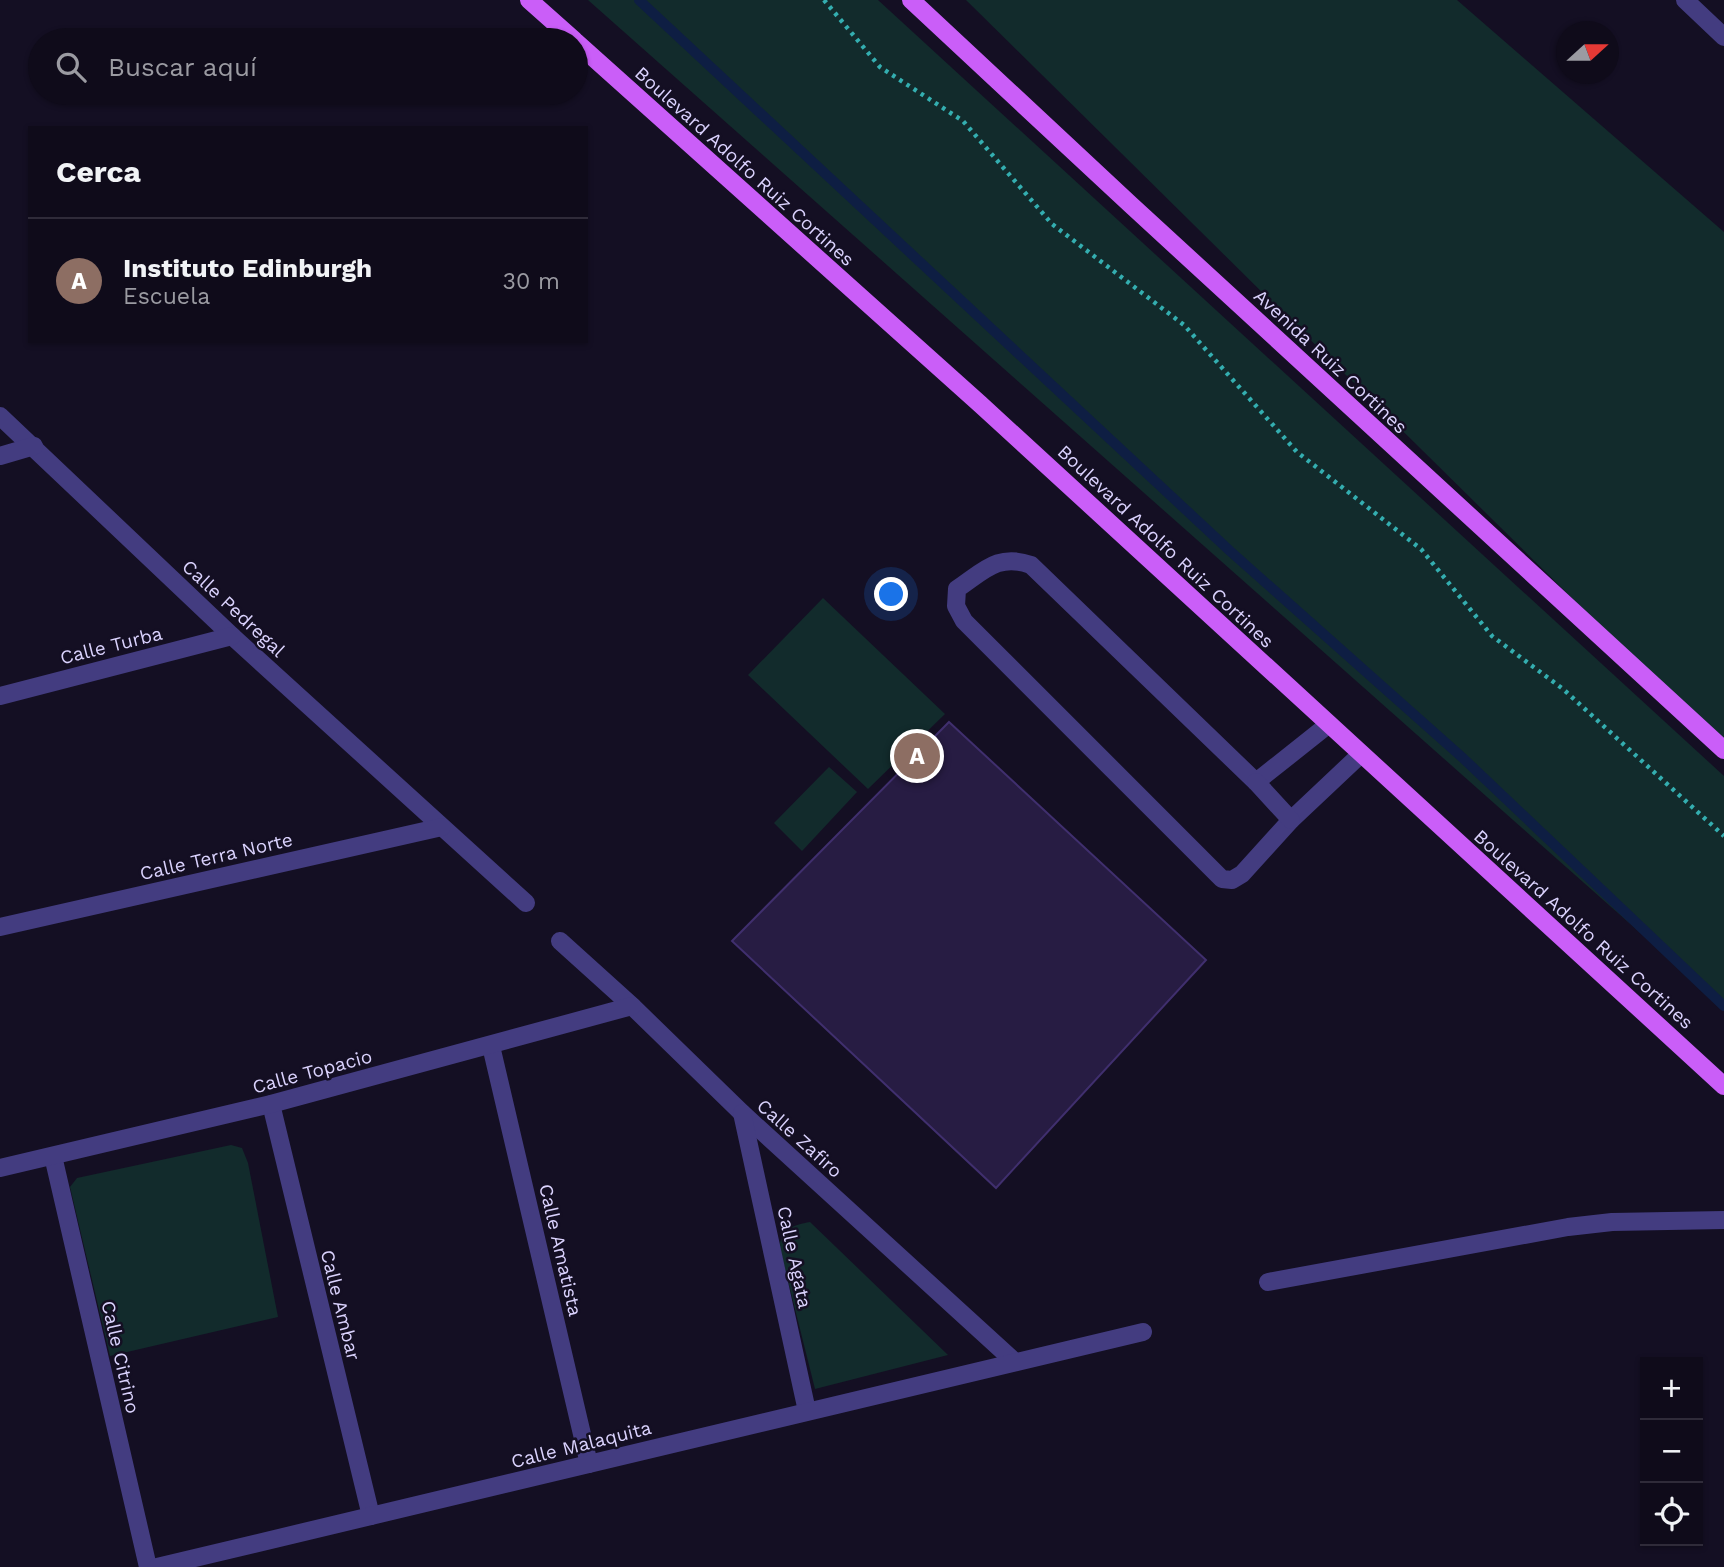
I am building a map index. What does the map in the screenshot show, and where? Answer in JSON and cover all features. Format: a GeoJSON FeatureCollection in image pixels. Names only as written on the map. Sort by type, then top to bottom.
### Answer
{"type":"FeatureCollection","features":[{"type":"Feature","properties":{"kind":"main road","name":"Boulevard Adolfo Ruiz Cortines"},"geometry":{"type":"LineString","coordinates":[[529,0],[560,28]]}},
{"type":"Feature","properties":{"kind":"main road","name":"Avenida Ruiz Cortines"},"geometry":{"type":"LineString","coordinates":[[911,0],[1724,750]]}},
{"type":"Feature","properties":{"kind":"main road","name":"Boulevard Adolfo Ruiz Cortines"},"geometry":{"type":"LineString","coordinates":[[588,53],[980,404],[1724,1086]]}},
{"type":"Feature","properties":{"kind":"street"},"geometry":{"type":"LineString","coordinates":[[1685,0],[1724,37]]}},
{"type":"Feature","properties":{"kind":"street","name":"Calle Pedregal"},"geometry":{"type":"LineString","coordinates":[[0,416],[232,636],[526,903]]}},
{"type":"Feature","properties":{"kind":"street"},"geometry":{"type":"LineString","coordinates":[[0,456],[34,446]]}},
{"type":"Feature","properties":{"kind":"street"},"geometry":{"type":"LineString","coordinates":[[1291,820],[1256,782],[1031,565],[1016,559],[998,562],[957,589],[956,606],[964,621],[1222,879],[1232,880],[1242,874],[1291,820],[1361,754]]}},
{"type":"Feature","properties":{"kind":"street","name":"Calle Turba"},"geometry":{"type":"LineString","coordinates":[[0,696],[232,636]]}},
{"type":"Feature","properties":{"kind":"street"},"geometry":{"type":"LineString","coordinates":[[1256,782],[1329,724]]}},
{"type":"Feature","properties":{"kind":"street","name":"Calle Terra Norte"},"geometry":{"type":"LineString","coordinates":[[0,927],[442,827]]}},
{"type":"Feature","properties":{"kind":"street","name":"Calle Zafiro"},"geometry":{"type":"LineString","coordinates":[[560,942],[632,1006],[742,1113],[1015,1362]]}},
{"type":"Feature","properties":{"kind":"street","name":"Calle Topacio"},"geometry":{"type":"LineString","coordinates":[[0,1168],[271,1104],[632,1006]]}},
{"type":"Feature","properties":{"kind":"street","name":"Calle Amatista"},"geometry":{"type":"LineString","coordinates":[[491,1046],[589,1464]]}},
{"type":"Feature","properties":{"kind":"street","name":"Calle Ambar"},"geometry":{"type":"LineString","coordinates":[[271,1104],[371,1516]]}},
{"type":"Feature","properties":{"kind":"street","name":"Calle Agata"},"geometry":{"type":"LineString","coordinates":[[742,1113],[807,1410]]}},
{"type":"Feature","properties":{"kind":"street","name":"Calle Citrino"},"geometry":{"type":"LineString","coordinates":[[53,1156],[148,1567]]}},
{"type":"Feature","properties":{"kind":"street"},"geometry":{"type":"LineString","coordinates":[[1268,1282],[1590,1224],[1724,1220]]}},
{"type":"Feature","properties":{"kind":"street","name":"Calle Malaquita"},"geometry":{"type":"LineString","coordinates":[[157,1567],[1143,1332]]}},
{"type":"Feature","properties":{"kind":"path"},"geometry":{"type":"LineString","coordinates":[[824,0],[880,67],[963,121],[1052,224],[1184,325],[1297,452],[1421,549],[1492,636],[1563,689],[1724,836]]}},
{"type":"Feature","properties":{"kind":"green space"},"geometry":{"type":"Polygon","coordinates":[[[588,0],[878,0],[1724,776],[1724,1007],[588,0]]]}},
{"type":"Feature","properties":{"kind":"green space"},"geometry":{"type":"Polygon","coordinates":[[[966,0],[1457,0],[1724,232],[1724,748],[966,0]]]}},
{"type":"Feature","properties":{"kind":"green space"},"geometry":{"type":"Polygon","coordinates":[[[823,598],[945,714],[868,789],[748,675],[823,598]]]}},
{"type":"Feature","properties":{"kind":"green space"},"geometry":{"type":"Polygon","coordinates":[[[829,767],[857,792],[802,851],[774,823],[829,767]]]}},
{"type":"Feature","properties":{"kind":"green space"},"geometry":{"type":"Polygon","coordinates":[[[231,1145],[242,1148],[248,1163],[278,1317],[110,1356],[70,1187],[77,1178],[231,1145]]]}},
{"type":"Feature","properties":{"kind":"green space"},"geometry":{"type":"Polygon","coordinates":[[[810,1222],[948,1355],[815,1389],[779,1245],[790,1228],[810,1222]]]}},
{"type":"Feature","properties":{"kind":"building"},"geometry":{"type":"Polygon","coordinates":[[[949,722],[1206,960],[996,1188],[732,941],[949,722]]]}},
{"type":"Feature","properties":{"kind":"waterway"},"geometry":{"type":"LineString","coordinates":[[639,0],[1230,551],[1464,759],[1724,1006]]}},
{"type":"Feature","properties":{"kind":"place","name":"Instituto Edinburgh"},"geometry":{"type":"Point","coordinates":[917,756]}}]}
